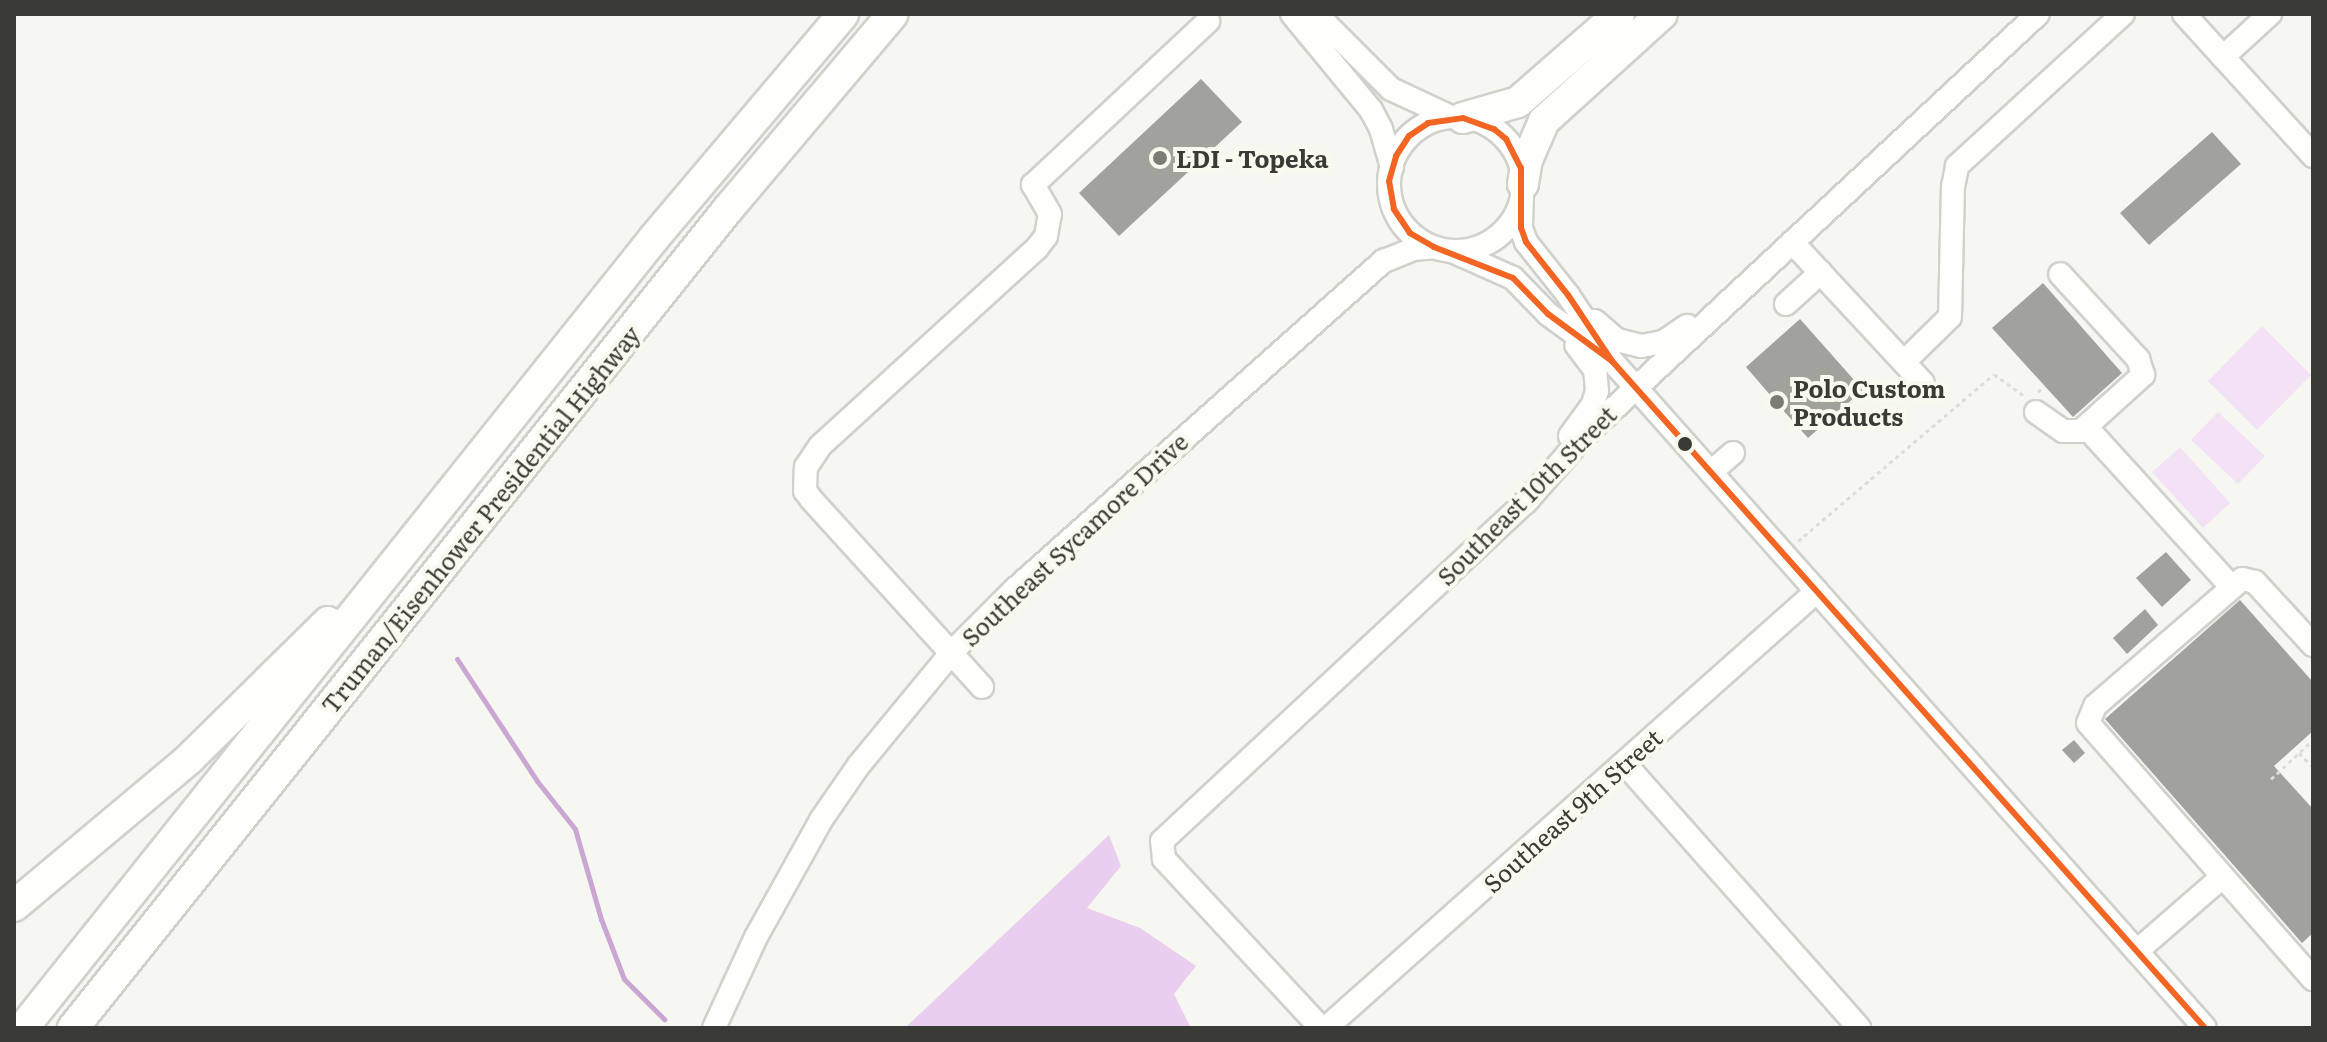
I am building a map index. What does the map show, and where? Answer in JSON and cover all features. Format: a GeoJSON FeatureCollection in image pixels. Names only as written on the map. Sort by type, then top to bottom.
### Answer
{"type":"FeatureCollection","features":[{"type":"Feature","properties":{"kind":"highway","name":"Truman/Eisenhower Presidential Highway"},"geometry":{"type":"LineString","coordinates":[[23,1028],[654,238],[843,14]]}},
{"type":"Feature","properties":{"kind":"highway","name":"Truman/Eisenhower Presidential Highway"},"geometry":{"type":"LineString","coordinates":[[73,1028],[708,233],[893,14]]}},
{"type":"Feature","properties":{"kind":"highway"},"geometry":{"type":"LineString","coordinates":[[1457,118],[1518,102],[1619,14]]}},
{"type":"Feature","properties":{"kind":"highway"},"geometry":{"type":"LineString","coordinates":[[1523,190],[1527,160],[1544,121],[1662,14]]}},
{"type":"Feature","properties":{"kind":"highway"},"geometry":{"type":"LineString","coordinates":[[14,906],[189,759],[434,515]]}},
{"type":"Feature","properties":{"kind":"street"},"geometry":{"type":"LineString","coordinates":[[1292,14],[1371,110],[1381,129],[1392,167],[1390,195],[1401,222],[1410,233],[1513,278],[1591,361],[1597,379],[1593,404],[1563,446],[1551,472]]}},
{"type":"Feature","properties":{"kind":"street"},"geometry":{"type":"LineString","coordinates":[[1316,14],[1391,89],[1457,118],[1487,125],[1506,139],[1515,153],[1523,190],[1521,228],[1526,242],[1568,295],[1612,361],[2205,1028]]}},
{"type":"Feature","properties":{"kind":"street","name":"Southeast 10th Street"},"geometry":{"type":"LineString","coordinates":[[1323,1028],[1164,859],[1160,850],[1165,836],[1526,502],[1580,440],[2038,14]]}},
{"type":"Feature","properties":{"kind":"street"},"geometry":{"type":"LineString","coordinates":[[1904,362],[1950,317],[1953,187],[1957,166],[2123,14]]}},
{"type":"Feature","properties":{"kind":"street"},"geometry":{"type":"LineString","coordinates":[[2184,14],[2313,156]]}},
{"type":"Feature","properties":{"kind":"street"},"geometry":{"type":"LineString","coordinates":[[2223,57],[2270,14]]}},
{"type":"Feature","properties":{"kind":"street"},"geometry":{"type":"LineString","coordinates":[[982,687],[812,500],[805,491],[806,467],[820,446],[1037,248],[1046,236],[1050,214],[1033,185],[1208,21]]}},
{"type":"Feature","properties":{"kind":"street"},"geometry":{"type":"LineString","coordinates":[[1392,167],[1409,136],[1428,123],[1457,118]]}},
{"type":"Feature","properties":{"kind":"street"},"geometry":{"type":"LineString","coordinates":[[1443,249],[1475,248],[1497,237],[1513,219],[1523,190]]}},
{"type":"Feature","properties":{"kind":"street"},"geometry":{"type":"LineString","coordinates":[[1792,242],[1923,383]]}},
{"type":"Feature","properties":{"kind":"street","name":"Southeast Sycamore Drive"},"geometry":{"type":"LineString","coordinates":[[714,1028],[756,937],[821,820],[859,765],[952,652],[1013,591],[1384,261],[1413,249],[1443,249]]}},
{"type":"Feature","properties":{"kind":"street"},"geometry":{"type":"LineString","coordinates":[[1786,304],[1821,272]]}},
{"type":"Feature","properties":{"kind":"street"},"geometry":{"type":"LineString","coordinates":[[2036,412],[2063,431],[2087,428],[2138,382],[2143,367],[2060,274]]}},
{"type":"Feature","properties":{"kind":"street"},"geometry":{"type":"LineString","coordinates":[[1568,295],[1608,335],[1641,346],[1663,342],[1738,292]]}},
{"type":"Feature","properties":{"kind":"street"},"geometry":{"type":"LineString","coordinates":[[1548,314],[1612,361]]}},
{"type":"Feature","properties":{"kind":"street"},"geometry":{"type":"LineString","coordinates":[[2087,428],[2231,586]]}},
{"type":"Feature","properties":{"kind":"street"},"geometry":{"type":"LineString","coordinates":[[1711,472],[1733,453]]}},
{"type":"Feature","properties":{"kind":"street"},"geometry":{"type":"LineString","coordinates":[[2313,645],[2255,582],[2242,579],[2095,706],[2089,717],[2092,731],[2313,979]]}},
{"type":"Feature","properties":{"kind":"street","name":"Southeast 9th Street"},"geometry":{"type":"LineString","coordinates":[[1323,1028],[1817,591]]}},
{"type":"Feature","properties":{"kind":"street"},"geometry":{"type":"LineString","coordinates":[[1625,764],[1859,1028]]}},
{"type":"Feature","properties":{"kind":"street"},"geometry":{"type":"LineString","coordinates":[[2137,951],[2222,877]]}},
{"type":"Feature","properties":{"kind":"path"},"geometry":{"type":"LineString","coordinates":[[1796,543],[1994,374],[2029,400],[2044,386]]}},
{"type":"Feature","properties":{"kind":"path"},"geometry":{"type":"LineString","coordinates":[[2271,779],[2313,740]]}},
{"type":"Feature","properties":{"kind":"path"},"geometry":{"type":"LineString","coordinates":[[2299,753],[2313,766]]}},
{"type":"Feature","properties":{"kind":"shaded area"},"geometry":{"type":"Polygon","coordinates":[[[2262,326],[2311,375],[2257,430],[2208,381],[2262,326]]]}},
{"type":"Feature","properties":{"kind":"shaded area"},"geometry":{"type":"Polygon","coordinates":[[[2218,412],[2265,456],[2238,484],[2191,440],[2218,412]]]}},
{"type":"Feature","properties":{"kind":"shaded area"},"geometry":{"type":"Polygon","coordinates":[[[2180,447],[2230,503],[2203,528],[2152,472],[2180,447]]]}},
{"type":"Feature","properties":{"kind":"shaded area"},"geometry":{"type":"Polygon","coordinates":[[[1109,835],[1121,866],[1087,908],[1140,928],[1196,966],[1174,994],[1191,1028],[905,1028],[1109,835]]]}},
{"type":"Feature","properties":{"kind":"building","name":"LDI - Topeka"},"geometry":{"type":"Polygon","coordinates":[[[1201,79],[1242,122],[1119,236],[1079,193],[1201,79]]]}},
{"type":"Feature","properties":{"kind":"building"},"geometry":{"type":"Polygon","coordinates":[[[2212,132],[2241,164],[2149,245],[2120,213],[2212,132]]]}},
{"type":"Feature","properties":{"kind":"building"},"geometry":{"type":"Polygon","coordinates":[[[2043,283],[2122,373],[2073,417],[1992,328],[2043,283]]]}},
{"type":"Feature","properties":{"kind":"building"},"geometry":{"type":"Polygon","coordinates":[[[1800,319],[1863,390],[1808,438],[1782,409],[1777,413],[1766,400],[1771,396],[1746,367],[1800,319]]]}},
{"type":"Feature","properties":{"kind":"building"},"geometry":{"type":"Polygon","coordinates":[[[2166,552],[2191,580],[2162,607],[2136,578],[2166,552]]]}},
{"type":"Feature","properties":{"kind":"building"},"geometry":{"type":"Polygon","coordinates":[[[2240,600],[2313,682],[2313,731],[2274,766],[2313,809],[2313,933],[2302,943],[2105,719],[2240,600]]]}},
{"type":"Feature","properties":{"kind":"building"},"geometry":{"type":"Polygon","coordinates":[[[2145,609],[2158,625],[2127,654],[2113,638],[2145,609]]]}},
{"type":"Feature","properties":{"kind":"building"},"geometry":{"type":"Polygon","coordinates":[[[2074,740],[2085,753],[2074,763],[2062,750],[2074,740]]]}},
{"type":"Feature","properties":{"kind":"waterway"},"geometry":{"type":"LineString","coordinates":[[457,659],[537,781],[575,829],[601,919],[624,979],[664,1019]]}},
{"type":"Feature","properties":{"kind":"transit line"},"geometry":{"type":"LineString","coordinates":[[1463,118],[1494,129],[1506,139],[1521,168],[1521,228],[1526,242],[1568,295],[1612,361],[1548,314],[1513,278],[1434,247],[1410,233],[1394,209],[1389,181],[1396,156],[1409,136],[1428,123],[1463,118]]}},
{"type":"Feature","properties":{"kind":"transit line"},"geometry":{"type":"LineString","coordinates":[[1612,361],[2205,1028]]}},
{"type":"Feature","properties":{"kind":"place","name":"LDI - Topeka"},"geometry":{"type":"Point","coordinates":[1160,158]}},
{"type":"Feature","properties":{"kind":"place","name":"Polo Custom Products"},"geometry":{"type":"Point","coordinates":[1777,402]}}]}
